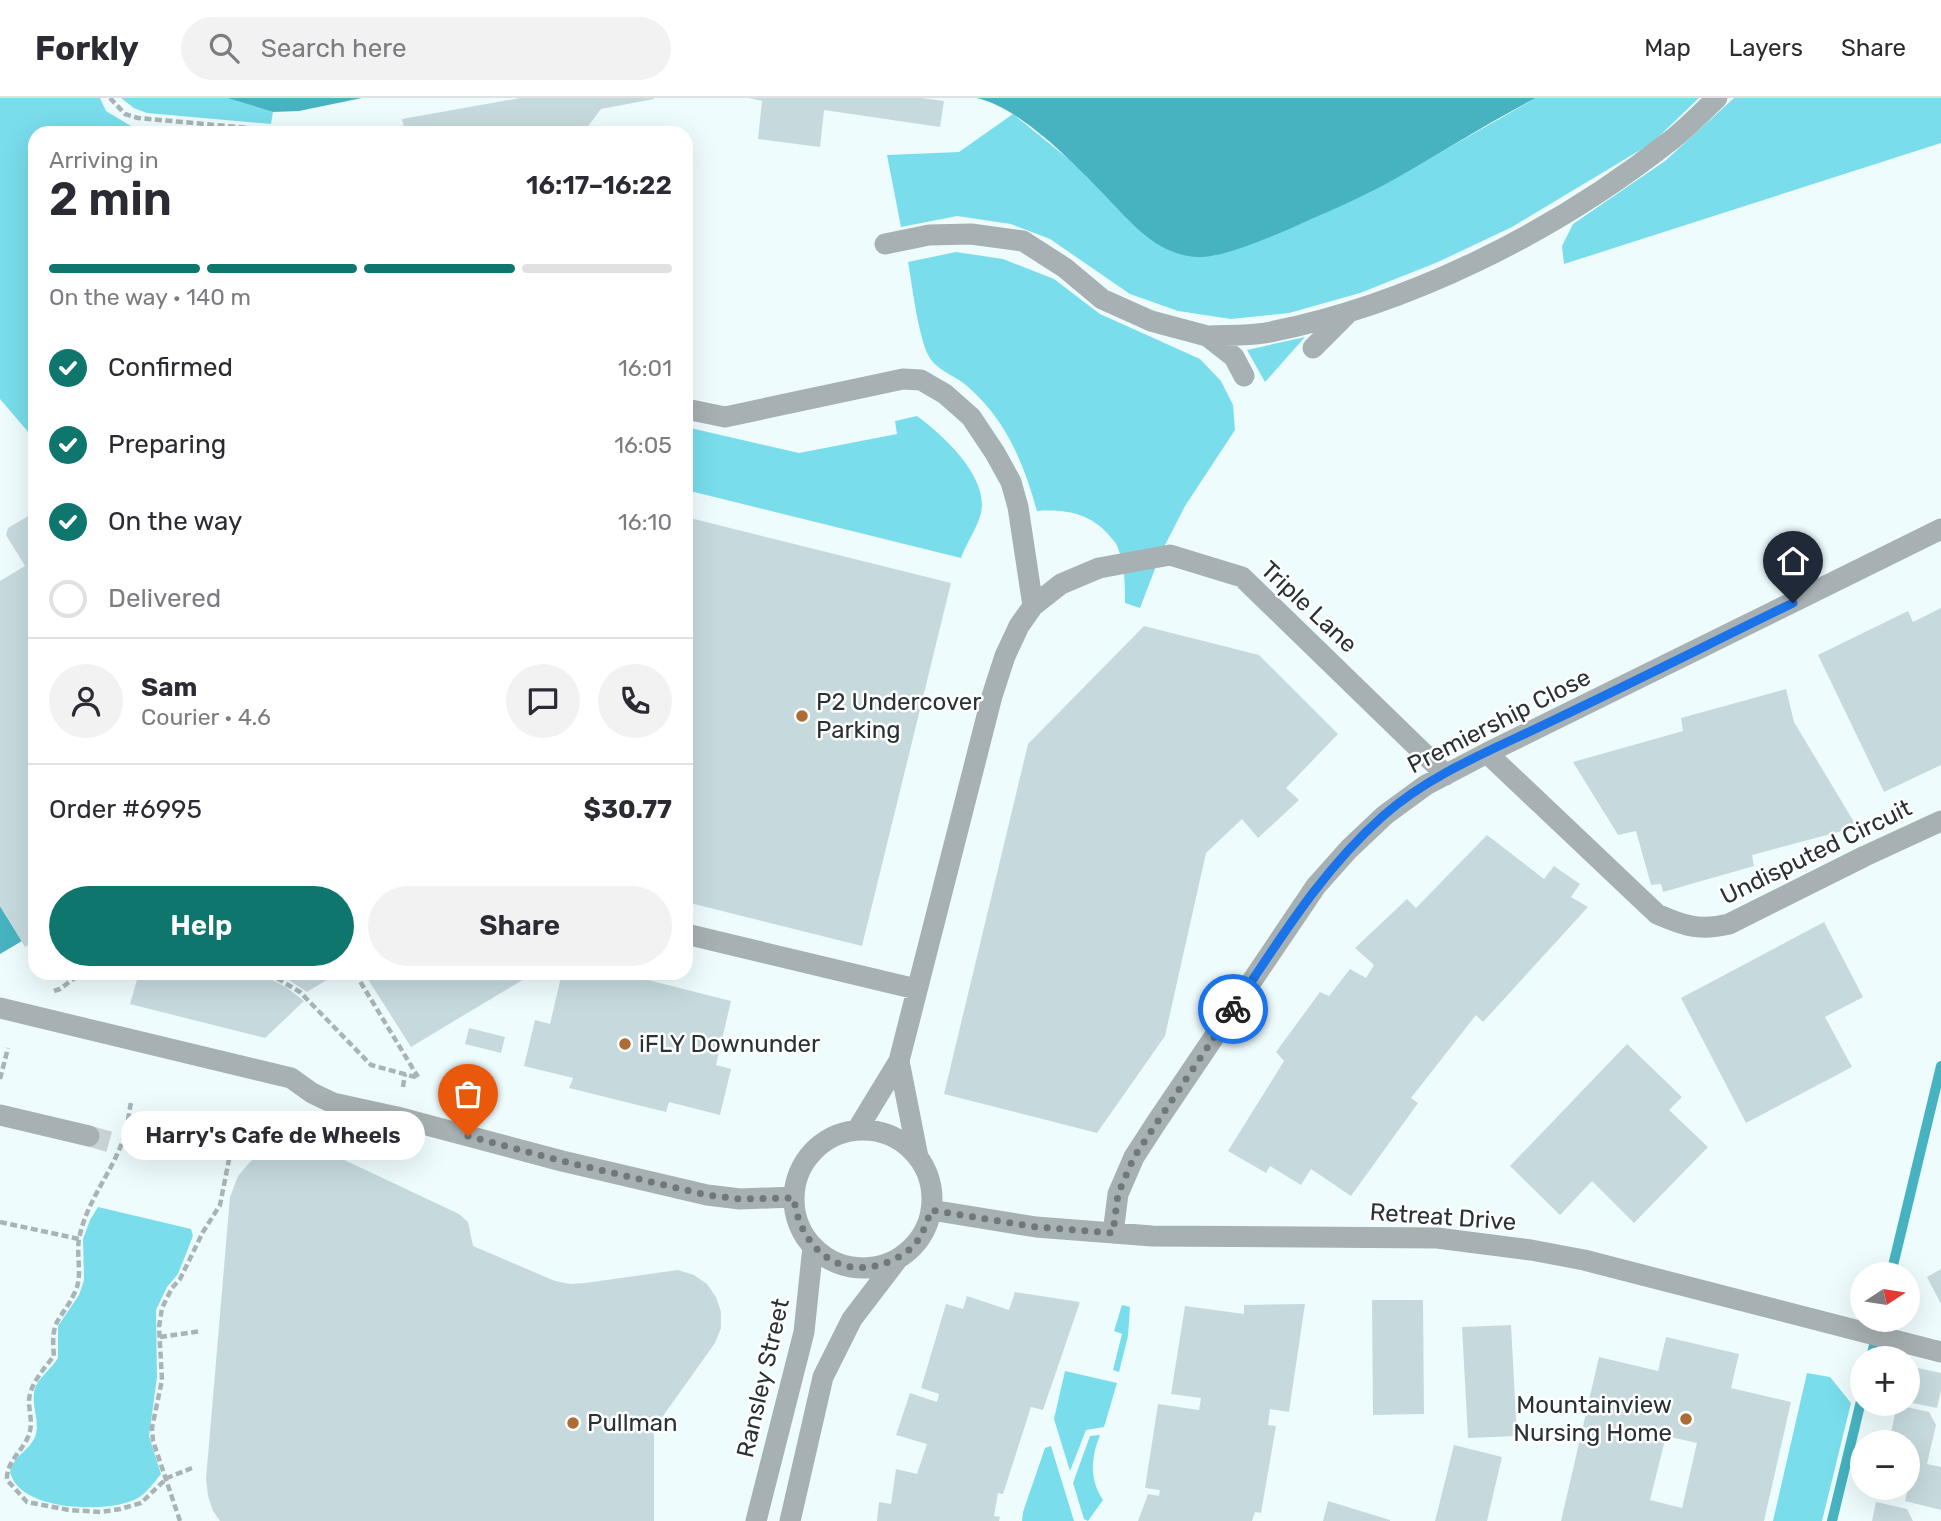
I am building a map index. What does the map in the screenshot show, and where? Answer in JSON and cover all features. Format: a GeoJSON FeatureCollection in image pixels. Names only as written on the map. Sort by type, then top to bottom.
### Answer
{"type":"FeatureCollection","features":[{"type":"Feature","properties":{"kind":"street"},"geometry":{"type":"LineString","coordinates":[[886,244],[929,235],[971,234],[1023,241],[1065,268],[1102,299],[1151,321],[1207,336],[1262,333],[1346,314],[1426,284],[1529,234],[1605,188],[1672,140],[1717,98]]}},
{"type":"Feature","properties":{"kind":"street"},"geometry":{"type":"LineString","coordinates":[[1313,348],[1346,314]]}},
{"type":"Feature","properties":{"kind":"street"},"geometry":{"type":"LineString","coordinates":[[1207,336],[1234,357],[1244,376]]}},
{"type":"Feature","properties":{"kind":"street"},"geometry":{"type":"LineString","coordinates":[[693,410],[725,417],[903,379],[921,380],[946,394],[971,416],[1011,482],[1018,507],[1033,606]]}},
{"type":"Feature","properties":{"kind":"street","name":"Premiership Close"},"geometry":{"type":"LineString","coordinates":[[1113,1233],[1118,1194],[1134,1157],[1316,886],[1385,814],[1426,785],[1487,752],[1941,529]]}},
{"type":"Feature","properties":{"kind":"street","name":"Triple Lane"},"geometry":{"type":"LineString","coordinates":[[899,1061],[992,696],[1005,656],[1019,626],[1033,606],[1061,584],[1099,568],[1170,555],[1242,577],[1446,775]]}},
{"type":"Feature","properties":{"kind":"street","name":"Undisputed Circuit"},"geometry":{"type":"LineString","coordinates":[[1487,752],[1657,914],[1683,926],[1708,929],[1729,924],[1941,821]]}},
{"type":"Feature","properties":{"kind":"street"},"geometry":{"type":"LineString","coordinates":[[693,936],[916,989]]}},
{"type":"Feature","properties":{"kind":"street"},"geometry":{"type":"LineString","coordinates":[[0,1008],[291,1078],[332,1103],[397,1117],[574,1164],[707,1195],[740,1199],[794,1198]]}},
{"type":"Feature","properties":{"kind":"street"},"geometry":{"type":"LineString","coordinates":[[857,1130],[899,1061]]}},
{"type":"Feature","properties":{"kind":"street"},"geometry":{"type":"LineString","coordinates":[[899,1061],[918,1157],[927,1173],[931,1191],[931,1210],[925,1229],[914,1246],[898,1258],[876,1267],[853,1268],[831,1261],[813,1246],[802,1232],[796,1215],[796,1181],[813,1151],[825,1141],[840,1133],[857,1130],[884,1133],[897,1139],[918,1157]]}},
{"type":"Feature","properties":{"kind":"street"},"geometry":{"type":"LineString","coordinates":[[0,1115],[89,1136]]}},
{"type":"Feature","properties":{"kind":"street","name":"Retreat Drive"},"geometry":{"type":"LineString","coordinates":[[931,1210],[1036,1227],[1113,1233],[1182,1237],[1437,1238],[1479,1242],[1584,1261],[1941,1352]]}},
{"type":"Feature","properties":{"kind":"street","name":"Ransley Street"},"geometry":{"type":"LineString","coordinates":[[756,1521],[804,1332],[813,1246]]}},
{"type":"Feature","properties":{"kind":"street"},"geometry":{"type":"LineString","coordinates":[[790,1521],[824,1377],[852,1319],[898,1258]]}},
{"type":"Feature","properties":{"kind":"path"},"geometry":{"type":"LineString","coordinates":[[110,98],[125,114],[138,118],[227,126]]}},
{"type":"Feature","properties":{"kind":"path"},"geometry":{"type":"LineString","coordinates":[[47,994],[72,980]]}},
{"type":"Feature","properties":{"kind":"path"},"geometry":{"type":"LineString","coordinates":[[280,980],[300,992],[371,1065],[418,1078],[359,980]]}},
{"type":"Feature","properties":{"kind":"path"},"geometry":{"type":"LineString","coordinates":[[0,1079],[8,1048]]}},
{"type":"Feature","properties":{"kind":"path"},"geometry":{"type":"LineString","coordinates":[[403,1087],[405,1074]]}},
{"type":"Feature","properties":{"kind":"path"},"geometry":{"type":"LineString","coordinates":[[131,1103],[124,1140],[97,1189],[83,1222],[79,1239],[76,1291],[57,1318],[52,1338],[54,1356],[33,1386],[29,1402],[29,1435],[3,1469],[7,1480],[27,1502],[86,1512],[120,1509],[141,1503],[167,1478],[192,1468]]}},
{"type":"Feature","properties":{"kind":"path"},"geometry":{"type":"LineString","coordinates":[[180,1521],[153,1441],[152,1428],[162,1380],[159,1328],[165,1300],[180,1279],[219,1205],[236,1124]]}},
{"type":"Feature","properties":{"kind":"path"},"geometry":{"type":"LineString","coordinates":[[0,1222],[79,1239]]}},
{"type":"Feature","properties":{"kind":"path"},"geometry":{"type":"LineString","coordinates":[[160,1337],[201,1331]]}},
{"type":"Feature","properties":{"kind":"shaded area"},"geometry":{"type":"Polygon","coordinates":[[[0,98],[100,98],[106,111],[131,126],[28,126],[28,432],[0,399],[0,98]]]}},
{"type":"Feature","properties":{"kind":"shaded area"},"geometry":{"type":"Polygon","coordinates":[[[121,98],[227,98],[273,112],[271,124],[147,113],[134,108],[121,98]]]}},
{"type":"Feature","properties":{"kind":"shaded area"},"geometry":{"type":"Polygon","coordinates":[[[227,98],[362,98],[299,111],[273,112],[227,98]]]}},
{"type":"Feature","properties":{"kind":"shaded area"},"geometry":{"type":"Polygon","coordinates":[[[976,98],[1536,98],[1354,200],[1254,243],[1229,252],[1196,257],[1171,251],[1150,239],[1031,126],[993,103],[976,98]]]}},
{"type":"Feature","properties":{"kind":"shaded area"},"geometry":{"type":"Polygon","coordinates":[[[1536,98],[1699,98],[1652,143],[1512,227],[1438,262],[1360,293],[1289,313],[1231,319],[1178,311],[1130,294],[1050,239],[1011,224],[957,216],[901,227],[887,155],[959,152],[1013,114],[1076,165],[1306,221],[1390,181],[1536,98]]]}},
{"type":"Feature","properties":{"kind":"shaded area"},"geometry":{"type":"Polygon","coordinates":[[[1734,98],[1941,98],[1941,143],[1564,264],[1562,246],[1573,224],[1665,161],[1734,98]]]}},
{"type":"Feature","properties":{"kind":"shaded area"},"geometry":{"type":"Polygon","coordinates":[[[956,252],[1003,259],[1054,279],[1100,314],[1200,359],[1221,381],[1233,405],[1235,430],[1185,506],[1161,553],[1140,608],[1125,603],[1123,568],[1114,541],[1101,527],[1085,517],[1067,512],[1037,511],[1012,443],[993,413],[967,386],[936,365],[927,354],[908,262],[956,252]]]}},
{"type":"Feature","properties":{"kind":"shaded area"},"geometry":{"type":"Polygon","coordinates":[[[1305,337],[1265,382],[1247,350],[1305,337]]]}},
{"type":"Feature","properties":{"kind":"shaded area"},"geometry":{"type":"Polygon","coordinates":[[[917,416],[962,458],[978,485],[982,499],[981,513],[961,558],[693,492],[693,429],[799,453],[897,434],[895,421],[917,416]]]}},
{"type":"Feature","properties":{"kind":"shaded area"},"geometry":{"type":"Polygon","coordinates":[[[0,906],[22,941],[0,954],[0,906]]]}},
{"type":"Feature","properties":{"kind":"shaded area"},"geometry":{"type":"Polygon","coordinates":[[[98,1207],[191,1229],[193,1236],[178,1274],[167,1287],[156,1310],[157,1377],[149,1436],[161,1474],[141,1496],[125,1503],[67,1506],[30,1495],[17,1485],[10,1472],[14,1462],[29,1446],[37,1431],[35,1388],[58,1358],[58,1326],[79,1295],[84,1280],[83,1239],[98,1207]]]}},
{"type":"Feature","properties":{"kind":"shaded area"},"geometry":{"type":"Polygon","coordinates":[[[1122,1305],[1130,1307],[1128,1336],[1119,1372],[1113,1370],[1122,1334],[1114,1331],[1122,1305]]]}},
{"type":"Feature","properties":{"kind":"shaded area"},"geometry":{"type":"Polygon","coordinates":[[[1065,1371],[1117,1383],[1104,1427],[1086,1430],[1070,1471],[1054,1419],[1065,1371]]]}},
{"type":"Feature","properties":{"kind":"shaded area"},"geometry":{"type":"Polygon","coordinates":[[[1807,1373],[1830,1377],[1850,1402],[1850,1407],[1822,1521],[1773,1521],[1807,1373]]]}},
{"type":"Feature","properties":{"kind":"shaded area"},"geometry":{"type":"Polygon","coordinates":[[[1100,1435],[1093,1468],[1095,1484],[1103,1500],[1088,1521],[1084,1519],[1073,1483],[1090,1436],[1100,1435]]]}},
{"type":"Feature","properties":{"kind":"shaded area"},"geometry":{"type":"Polygon","coordinates":[[[1051,1446],[1074,1521],[1022,1521],[1045,1448],[1051,1446]]]}},
{"type":"Feature","properties":{"kind":"building"},"geometry":{"type":"Polygon","coordinates":[[[520,98],[654,98],[601,109],[588,126],[404,126],[402,119],[520,98]]]}},
{"type":"Feature","properties":{"kind":"building"},"geometry":{"type":"Polygon","coordinates":[[[749,98],[922,98],[944,101],[940,127],[824,110],[820,147],[758,139],[762,101],[749,98]]]}},
{"type":"Feature","properties":{"kind":"building"},"geometry":{"type":"Polygon","coordinates":[[[28,516],[28,945],[25,947],[0,906],[0,581],[25,566],[6,535],[8,528],[28,516]]]}},
{"type":"Feature","properties":{"kind":"building","name":"P2 Undercover Parking"},"geometry":{"type":"Polygon","coordinates":[[[693,519],[951,583],[862,946],[693,904],[693,519]]]}},
{"type":"Feature","properties":{"kind":"building"},"geometry":{"type":"Polygon","coordinates":[[[1941,608],[1941,765],[1884,792],[1818,655],[1908,611],[1913,622],[1941,608]]]}},
{"type":"Feature","properties":{"kind":"building"},"geometry":{"type":"Polygon","coordinates":[[[1144,626],[1259,655],[1338,734],[1286,788],[1299,800],[1258,838],[1242,819],[1206,853],[1165,1036],[1097,1133],[944,1094],[1028,744],[1144,626]]]}},
{"type":"Feature","properties":{"kind":"building"},"geometry":{"type":"Polygon","coordinates":[[[1786,689],[1794,722],[1857,827],[1752,855],[1754,866],[1663,892],[1661,884],[1651,885],[1636,831],[1618,835],[1573,762],[1683,731],[1681,718],[1786,689]]]}},
{"type":"Feature","properties":{"kind":"building"},"geometry":{"type":"Polygon","coordinates":[[[1487,835],[1544,879],[1554,866],[1580,884],[1571,897],[1588,907],[1483,1022],[1476,1015],[1411,1098],[1418,1103],[1351,1196],[1311,1169],[1301,1185],[1270,1166],[1266,1173],[1228,1151],[1284,1061],[1276,1052],[1320,992],[1329,996],[1350,969],[1366,978],[1374,965],[1355,948],[1407,899],[1416,908],[1487,835]]]}},
{"type":"Feature","properties":{"kind":"building"},"geometry":{"type":"Polygon","coordinates":[[[1824,922],[1863,997],[1825,1017],[1852,1067],[1746,1123],[1681,998],[1824,922]]]}},
{"type":"Feature","properties":{"kind":"building"},"geometry":{"type":"Polygon","coordinates":[[[137,980],[272,980],[304,1001],[265,1038],[130,1004],[137,980]]]}},
{"type":"Feature","properties":{"kind":"building"},"geometry":{"type":"Polygon","coordinates":[[[289,980],[327,980],[307,992],[289,980]]]}},
{"type":"Feature","properties":{"kind":"building"},"geometry":{"type":"Polygon","coordinates":[[[368,980],[522,980],[411,1047],[368,980]]]}},
{"type":"Feature","properties":{"kind":"building","name":"iFLY Downunder"},"geometry":{"type":"Polygon","coordinates":[[[560,980],[648,980],[731,1001],[716,1065],[731,1069],[720,1115],[669,1102],[666,1112],[569,1088],[573,1078],[524,1066],[535,1020],[550,1024],[560,980]]]}},
{"type":"Feature","properties":{"kind":"building"},"geometry":{"type":"Polygon","coordinates":[[[469,1028],[505,1037],[501,1053],[465,1044],[469,1028]]]}},
{"type":"Feature","properties":{"kind":"building"},"geometry":{"type":"Polygon","coordinates":[[[1627,1044],[1682,1097],[1669,1110],[1708,1147],[1634,1223],[1592,1181],[1560,1215],[1510,1166],[1627,1044]]]}},
{"type":"Feature","properties":{"kind":"building"},"geometry":{"type":"Polygon","coordinates":[[[282,1145],[321,1149],[459,1214],[468,1222],[473,1246],[555,1281],[585,1283],[678,1270],[694,1275],[707,1284],[716,1297],[721,1312],[721,1328],[715,1343],[658,1423],[654,1433],[654,1521],[220,1521],[208,1496],[206,1479],[230,1197],[238,1176],[250,1162],[264,1151],[282,1145]]]}},
{"type":"Feature","properties":{"kind":"building"},"geometry":{"type":"Polygon","coordinates":[[[1941,1269],[1941,1304],[1927,1277],[1941,1269]]]}},
{"type":"Feature","properties":{"kind":"building"},"geometry":{"type":"Polygon","coordinates":[[[1015,1292],[1080,1302],[1043,1410],[1031,1407],[1003,1494],[998,1493],[994,1516],[1000,1517],[999,1521],[877,1521],[879,1502],[891,1504],[896,1469],[917,1474],[927,1444],[896,1435],[910,1393],[937,1402],[939,1394],[921,1388],[946,1304],[963,1309],[967,1296],[1009,1310],[1015,1292]]]}},
{"type":"Feature","properties":{"kind":"building"},"geometry":{"type":"Polygon","coordinates":[[[1372,1300],[1423,1300],[1424,1414],[1373,1415],[1372,1300]]]}},
{"type":"Feature","properties":{"kind":"building"},"geometry":{"type":"Polygon","coordinates":[[[1305,1304],[1289,1412],[1270,1409],[1268,1425],[1276,1426],[1261,1513],[1255,1512],[1252,1521],[1138,1521],[1148,1494],[1159,1496],[1160,1490],[1145,1488],[1158,1404],[1199,1410],[1201,1398],[1171,1394],[1185,1306],[1244,1314],[1244,1305],[1305,1304]]]}},
{"type":"Feature","properties":{"kind":"building"},"geometry":{"type":"Polygon","coordinates":[[[1511,1325],[1517,1436],[1468,1438],[1462,1327],[1511,1325]]]}},
{"type":"Feature","properties":{"kind":"building","name":"Mountainview Nursing Home"},"geometry":{"type":"Polygon","coordinates":[[[1666,1337],[1739,1354],[1731,1388],[1791,1402],[1764,1521],[1561,1521],[1599,1357],[1658,1371],[1666,1337]],[[1666,1436],[1650,1500],[1682,1508],[1697,1443],[1666,1436]]]}},
{"type":"Feature","properties":{"kind":"building"},"geometry":{"type":"Polygon","coordinates":[[[1920,1369],[1941,1373],[1937,1408],[1920,1404],[1920,1369]]]}},
{"type":"Feature","properties":{"kind":"building"},"geometry":{"type":"Polygon","coordinates":[[[1920,1410],[1929,1412],[1936,1425],[1927,1464],[1941,1467],[1941,1510],[1905,1501],[1920,1500],[1920,1430],[1892,1430],[1895,1416],[1920,1416],[1920,1410]]]}},
{"type":"Feature","properties":{"kind":"building"},"geometry":{"type":"Polygon","coordinates":[[[1454,1445],[1502,1457],[1487,1521],[1435,1521],[1454,1445]]]}},
{"type":"Feature","properties":{"kind":"building"},"geometry":{"type":"Polygon","coordinates":[[[1328,1501],[1390,1520],[1390,1521],[1323,1521],[1328,1501]]]}},
{"type":"Feature","properties":{"kind":"building"},"geometry":{"type":"Polygon","coordinates":[[[1876,1502],[1907,1509],[1913,1521],[1872,1521],[1876,1502]]]}},
{"type":"Feature","properties":{"kind":"waterway"},"geometry":{"type":"LineString","coordinates":[[1894,1262],[1941,1066]]}},
{"type":"Feature","properties":{"kind":"waterway"},"geometry":{"type":"LineString","coordinates":[[1874,1346],[1877,1332]]}},
{"type":"Feature","properties":{"kind":"waterway"},"geometry":{"type":"LineString","coordinates":[[1832,1521],[1857,1416]]}},
{"type":"Feature","properties":{"kind":"tunnel"},"geometry":{"type":"LineString","coordinates":[[89,1136],[110,1142]]}},
{"type":"Feature","properties":{"kind":"way so far"},"geometry":{"type":"LineString","coordinates":[[468,1136],[707,1195],[740,1199],[794,1198],[802,1232],[813,1246],[831,1261],[853,1268],[876,1267],[898,1258],[914,1246],[925,1229],[931,1210],[1036,1227],[1113,1233],[1118,1194],[1134,1157],[1233,1009]]}},
{"type":"Feature","properties":{"kind":"place","name":"P2 Undercover Parking"},"geometry":{"type":"Point","coordinates":[802,716]}},
{"type":"Feature","properties":{"kind":"place","name":"iFLY Downunder"},"geometry":{"type":"Point","coordinates":[625,1044]}},
{"type":"Feature","properties":{"kind":"place","name":"Harry's Cafe de Wheels"},"geometry":{"type":"Point","coordinates":[468,1136]}},
{"type":"Feature","properties":{"kind":"place","name":"Mountainview Nursing Home"},"geometry":{"type":"Point","coordinates":[1686,1419]}},
{"type":"Feature","properties":{"kind":"place","name":"Pullman"},"geometry":{"type":"Point","coordinates":[573,1423]}},
{"type":"Feature","properties":{"kind":"route"},"geometry":{"type":"LineString","coordinates":[[1233,1009],[1316,886],[1385,814],[1426,785],[1487,752],[1793,603]]}}]}
